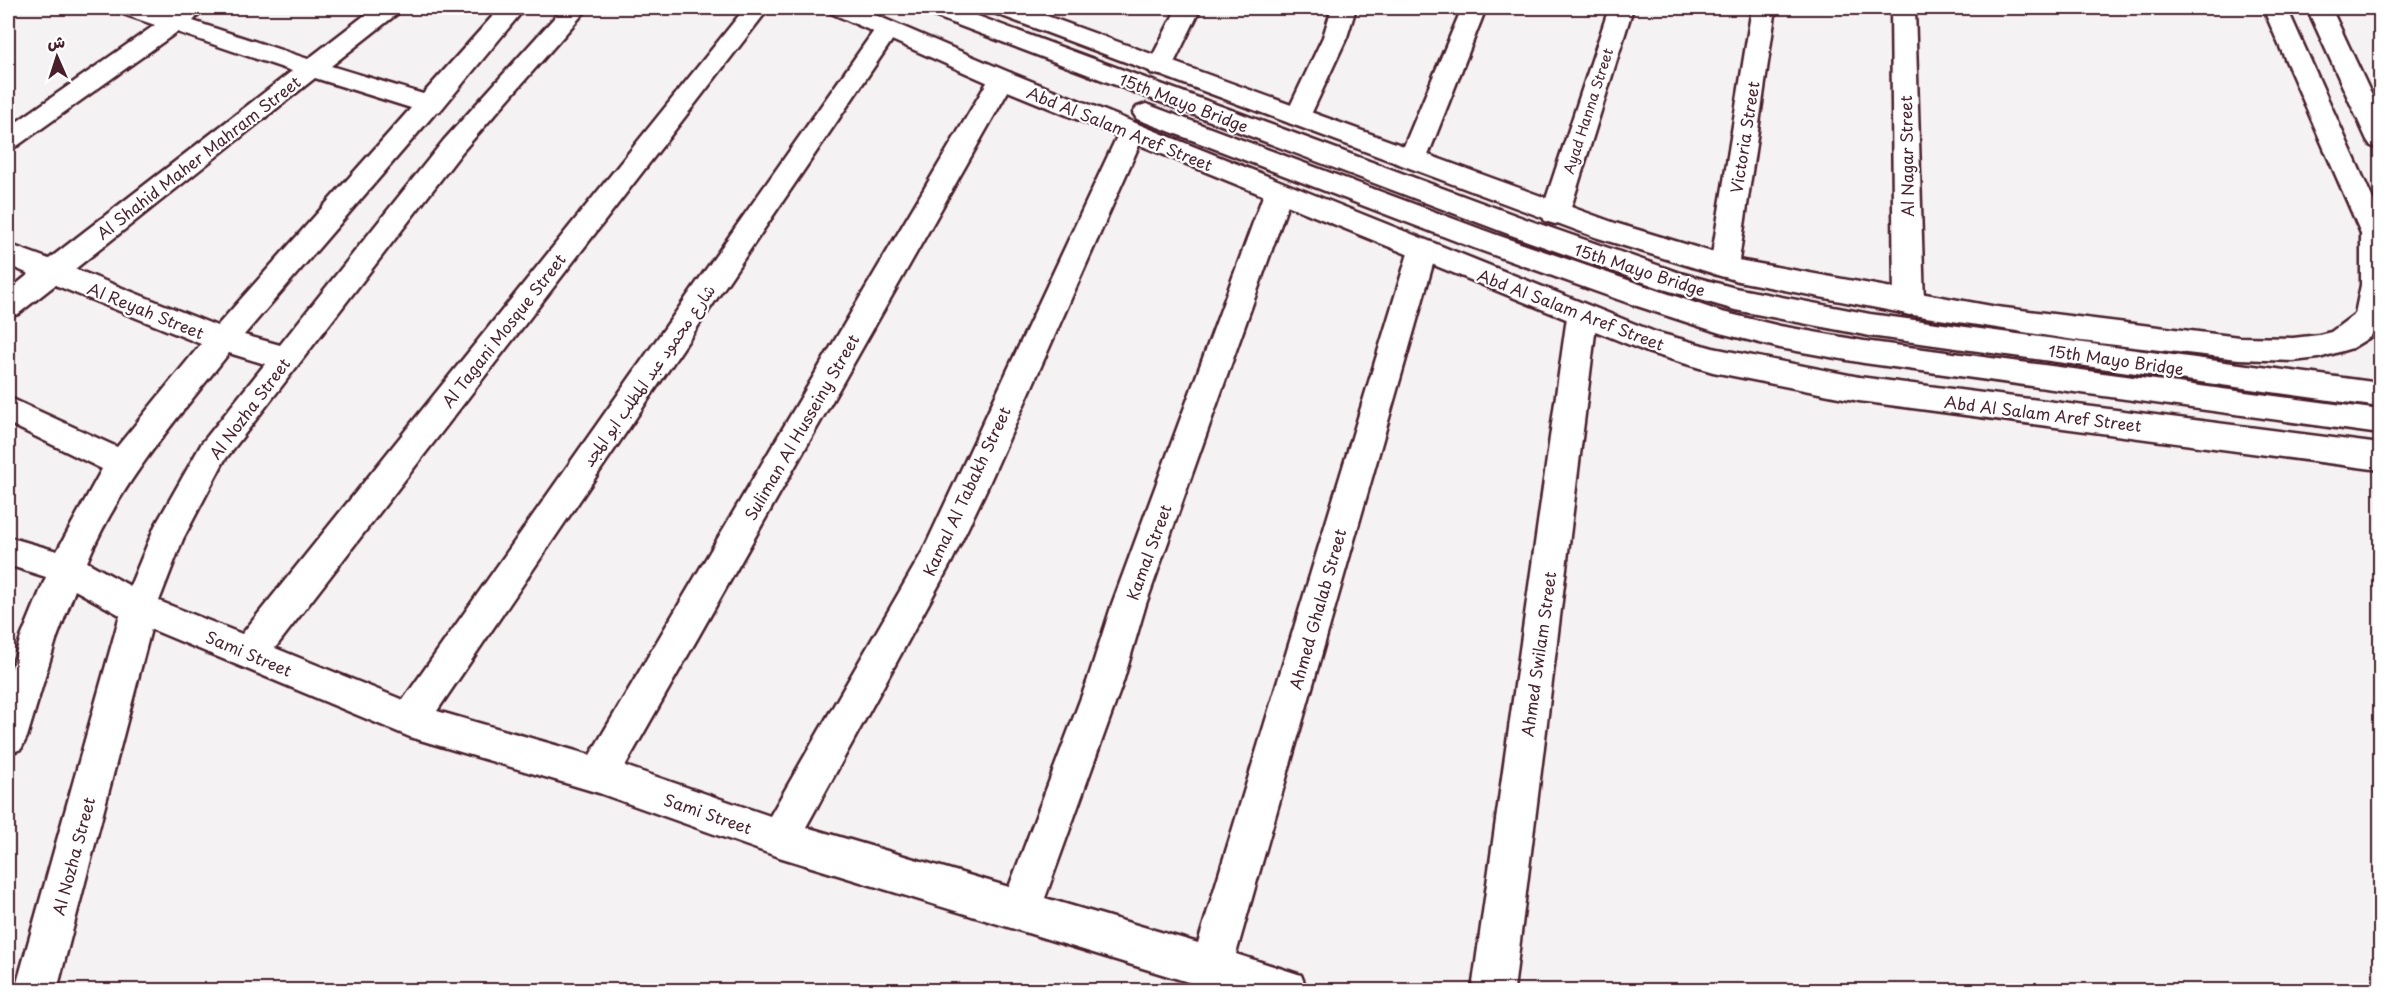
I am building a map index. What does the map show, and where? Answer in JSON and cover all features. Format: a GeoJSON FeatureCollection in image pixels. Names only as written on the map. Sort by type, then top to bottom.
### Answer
{"type":"FeatureCollection","features":[{"type":"Feature","properties":{"kind":"main road"},"geometry":{"type":"LineString","coordinates":[[129,8],[312,69],[430,105]]}},
{"type":"Feature","properties":{"kind":"main road"},"geometry":{"type":"LineString","coordinates":[[8,140],[195,8]]}},
{"type":"Feature","properties":{"kind":"main road","name":"Al Shahid Maher Mahram Street"},"geometry":{"type":"LineString","coordinates":[[8,306],[389,8]]}},
{"type":"Feature","properties":{"kind":"main road"},"geometry":{"type":"LineString","coordinates":[[8,737],[38,640],[67,568],[79,540],[122,464],[222,340],[513,8]]}},
{"type":"Feature","properties":{"kind":"main road","name":"Al Nozha Street"},"geometry":{"type":"LineString","coordinates":[[36,990],[139,608],[167,536],[213,452],[453,146],[576,8]]}},
{"type":"Feature","properties":{"kind":"main road","name":"Al Tagani Mosque Street"},"geometry":{"type":"LineString","coordinates":[[249,653],[757,8]]}},
{"type":"Feature","properties":{"kind":"main road","name":"Abd Al Salam Aref Street"},"geometry":{"type":"LineString","coordinates":[[840,8],[1002,79],[1298,117],[1413,158],[1555,214],[1724,267],[1909,304],[2048,326],[2278,351],[2324,345],[2354,333],[2362,327],[2371,312],[2378,240]]}},
{"type":"Feature","properties":{"kind":"main road","name":"15th Mayo Bridge"},"geometry":{"type":"LineString","coordinates":[[934,8],[1139,98],[1484,241],[1652,300],[1750,329],[1864,352],[2380,422]]}},
{"type":"Feature","properties":{"kind":"main road","name":"Abd Al Salam Aref Street"},"geometry":{"type":"LineString","coordinates":[[1003,8],[1036,13],[1139,98],[1278,193],[1423,250],[1582,317],[1647,341],[1713,360],[1860,389],[2380,457]]}},
{"type":"Feature","properties":{"kind":"main road","name":"Kamal Al Tabakh Street"},"geometry":{"type":"LineString","coordinates":[[779,838],[945,540],[1139,98],[1189,8]]}},
{"type":"Feature","properties":{"kind":"main road"},"geometry":{"type":"LineString","coordinates":[[1298,117],[1335,37],[1344,8]]}},
{"type":"Feature","properties":{"kind":"main road"},"geometry":{"type":"LineString","coordinates":[[1413,158],[1474,8]]}},
{"type":"Feature","properties":{"kind":"main road","name":"Ayad Hanna Street"},"geometry":{"type":"LineString","coordinates":[[1555,214],[1621,8]]}},
{"type":"Feature","properties":{"kind":"main road","name":"Victoria Street"},"geometry":{"type":"LineString","coordinates":[[1724,267],[1764,8]]}},
{"type":"Feature","properties":{"kind":"main road","name":"Al Nagar Street"},"geometry":{"type":"LineString","coordinates":[[1903,8],[1909,304]]}},
{"type":"Feature","properties":{"kind":"main road"},"geometry":{"type":"LineString","coordinates":[[2274,8],[2378,240]]}},
{"type":"Feature","properties":{"kind":"main road"},"geometry":{"type":"LineString","coordinates":[[2319,8],[2380,140]]}},
{"type":"Feature","properties":{"kind":"main road","name":"شارع محمود عبد المطلب ابو المجد"},"geometry":{"type":"LineString","coordinates":[[410,720],[887,30]]}},
{"type":"Feature","properties":{"kind":"main road","name":"Suliman Al Husseiny Street"},"geometry":{"type":"LineString","coordinates":[[599,775],[1002,79]]}},
{"type":"Feature","properties":{"kind":"main road","name":"15th Mayo Bridge"},"geometry":{"type":"LineString","coordinates":[[1139,98],[1604,258],[1735,299],[1870,325],[2380,395]]}},
{"type":"Feature","properties":{"kind":"main road","name":"Kamal Street"},"geometry":{"type":"LineString","coordinates":[[1020,911],[1105,682],[1129,604],[1278,193]]}},
{"type":"Feature","properties":{"kind":"main road","name":"Ahmed Ghalab Street"},"geometry":{"type":"LineString","coordinates":[[1211,968],[1423,250]]}},
{"type":"Feature","properties":{"kind":"main road","name":"Al Reyah Street"},"geometry":{"type":"LineString","coordinates":[[8,254],[222,340],[287,359]]}},
{"type":"Feature","properties":{"kind":"main road","name":"Ahmed Swilam Street"},"geometry":{"type":"LineString","coordinates":[[1493,990],[1582,317]]}},
{"type":"Feature","properties":{"kind":"main road"},"geometry":{"type":"LineString","coordinates":[[8,409],[122,464]]}},
{"type":"Feature","properties":{"kind":"main road","name":"Sami Street"},"geometry":{"type":"LineString","coordinates":[[8,551],[67,568],[139,608],[410,720],[599,775],[779,838],[1286,990]]}}]}
